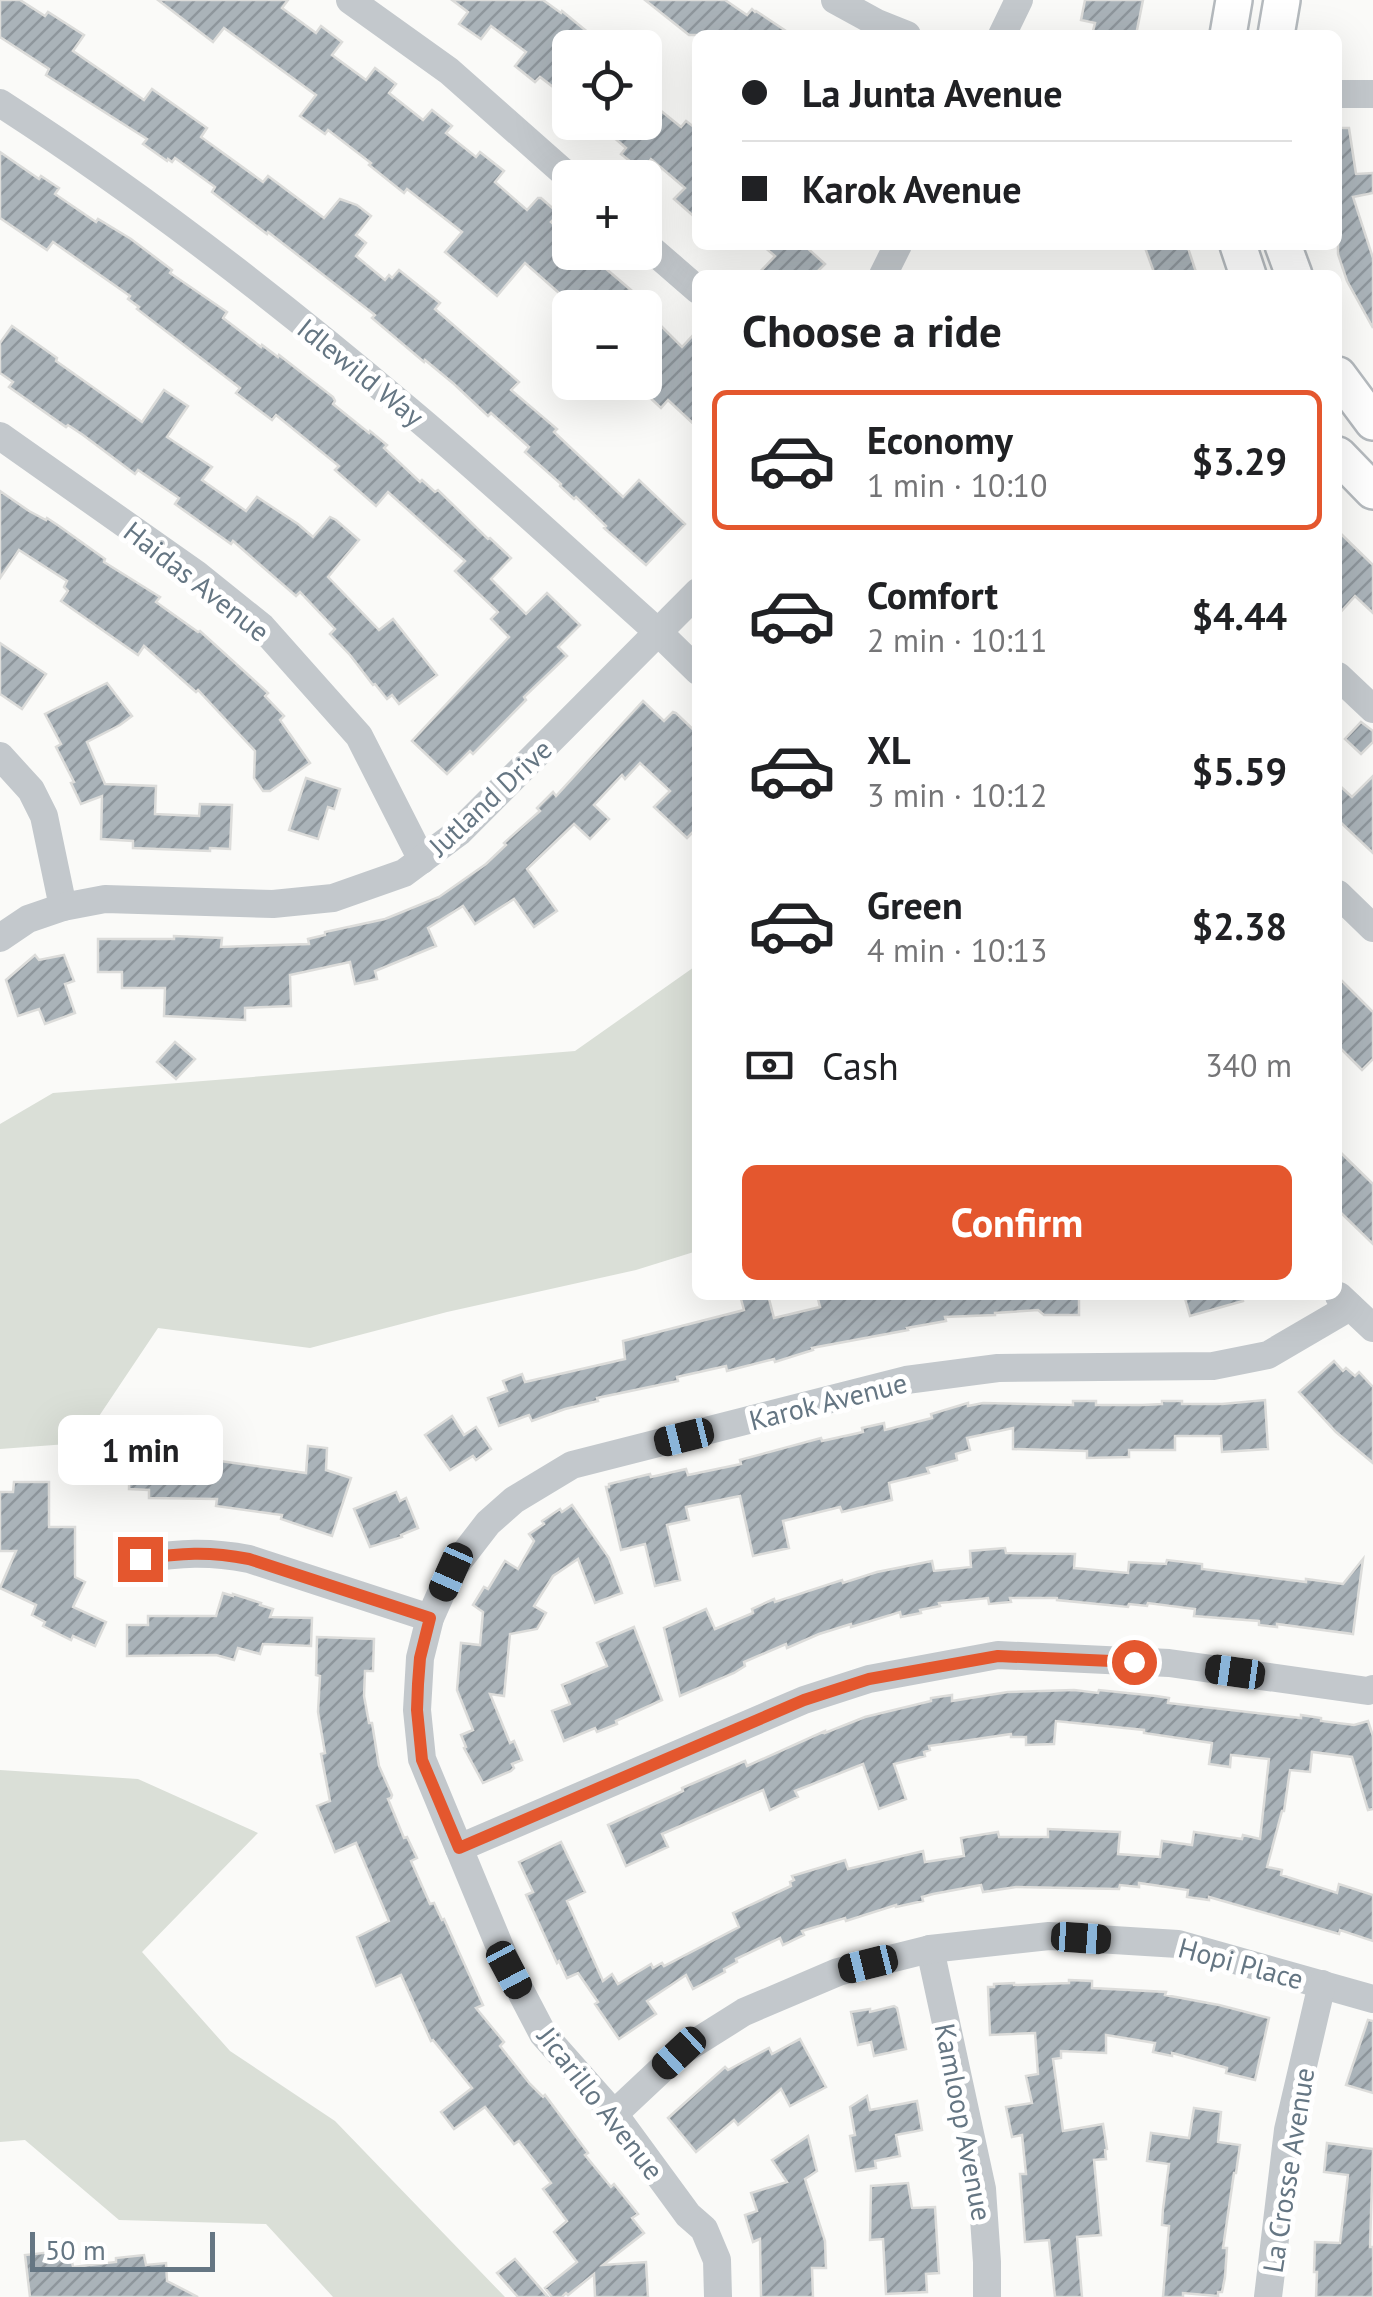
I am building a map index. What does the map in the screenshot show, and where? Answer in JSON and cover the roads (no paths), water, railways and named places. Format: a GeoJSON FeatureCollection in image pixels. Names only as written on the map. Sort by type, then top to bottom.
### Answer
{"type":"FeatureCollection","features":[{"type":"Feature","properties":{"kind":"main road"},"geometry":{"type":"LineString","coordinates":[[1229,30],[1234,0]]}},
{"type":"Feature","properties":{"kind":"main road"},"geometry":{"type":"LineString","coordinates":[[1277,30],[1282,0]]}},
{"type":"Feature","properties":{"kind":"main road"},"geometry":{"type":"LineString","coordinates":[[1342,380],[1373,422]]}},
{"type":"Feature","properties":{"kind":"main road"},"geometry":{"type":"LineString","coordinates":[[1342,458],[1373,492]]}},
{"type":"Feature","properties":{"kind":"street"},"geometry":{"type":"LineString","coordinates":[[350,0],[449,71],[552,162]]}},
{"type":"Feature","properties":{"kind":"street"},"geometry":{"type":"LineString","coordinates":[[836,0],[894,30]]}},
{"type":"Feature","properties":{"kind":"street"},"geometry":{"type":"LineString","coordinates":[[1004,30],[1018,0]]}},
{"type":"Feature","properties":{"kind":"street"},"geometry":{"type":"LineString","coordinates":[[1342,94],[1373,94]]}},
{"type":"Feature","properties":{"kind":"street","name":"Idlewild Way"},"geometry":{"type":"LineString","coordinates":[[0,103],[86,159],[246,278],[409,411],[692,665]]}},
{"type":"Feature","properties":{"kind":"street"},"geometry":{"type":"LineString","coordinates":[[662,259],[692,285]]}},
{"type":"Feature","properties":{"kind":"street","name":"Haidas Avenue"},"geometry":{"type":"LineString","coordinates":[[0,436],[196,574],[262,627],[359,736],[422,860]]}},
{"type":"Feature","properties":{"kind":"street","name":"Jutland Drive"},"geometry":{"type":"LineString","coordinates":[[0,938],[28,919],[104,899],[273,904],[333,898],[404,873],[459,832],[692,598]]}},
{"type":"Feature","properties":{"kind":"street"},"geometry":{"type":"LineString","coordinates":[[1342,680],[1373,709]]}},
{"type":"Feature","properties":{"kind":"street"},"geometry":{"type":"LineString","coordinates":[[0,756],[31,790],[44,816],[62,907]]}},
{"type":"Feature","properties":{"kind":"street"},"geometry":{"type":"LineString","coordinates":[[1342,898],[1373,928]]}},
{"type":"Feature","properties":{"kind":"street"},"geometry":{"type":"LineString","coordinates":[[1344,1301],[1373,1328]]}},
{"type":"Feature","properties":{"kind":"street","name":"Karok Avenue"},"geometry":{"type":"LineString","coordinates":[[430,1618],[451,1572],[488,1523],[514,1500],[572,1466],[906,1380],[998,1368],[1213,1366],[1268,1355],[1344,1301]]}},
{"type":"Feature","properties":{"kind":"street"},"geometry":{"type":"LineString","coordinates":[[140,1559],[190,1552],[249,1559],[430,1618]]}},
{"type":"Feature","properties":{"kind":"street","name":"Jicarillo Avenue"},"geometry":{"type":"LineString","coordinates":[[430,1618],[420,1658],[418,1692],[422,1760],[509,1970],[543,2034],[614,2114],[688,2216],[704,2229],[717,2260],[718,2297]]}},
{"type":"Feature","properties":{"kind":"street"},"geometry":{"type":"LineString","coordinates":[[459,1848],[804,1700],[869,1679],[998,1656],[1168,1663],[1373,1689]]}},
{"type":"Feature","properties":{"kind":"street","name":"Hopi Place"},"geometry":{"type":"LineString","coordinates":[[614,2114],[679,2053],[744,2012],[838,1972],[930,1949],[1049,1936],[1178,1944],[1373,1998]]}},
{"type":"Feature","properties":{"kind":"street","name":"Kamloop Avenue"},"geometry":{"type":"LineString","coordinates":[[930,1949],[982,2189],[987,2297]]}},
{"type":"Feature","properties":{"kind":"street","name":"La Crosse Avenue"},"geometry":{"type":"LineString","coordinates":[[1268,2297],[1288,2130],[1322,1984]]}}]}
